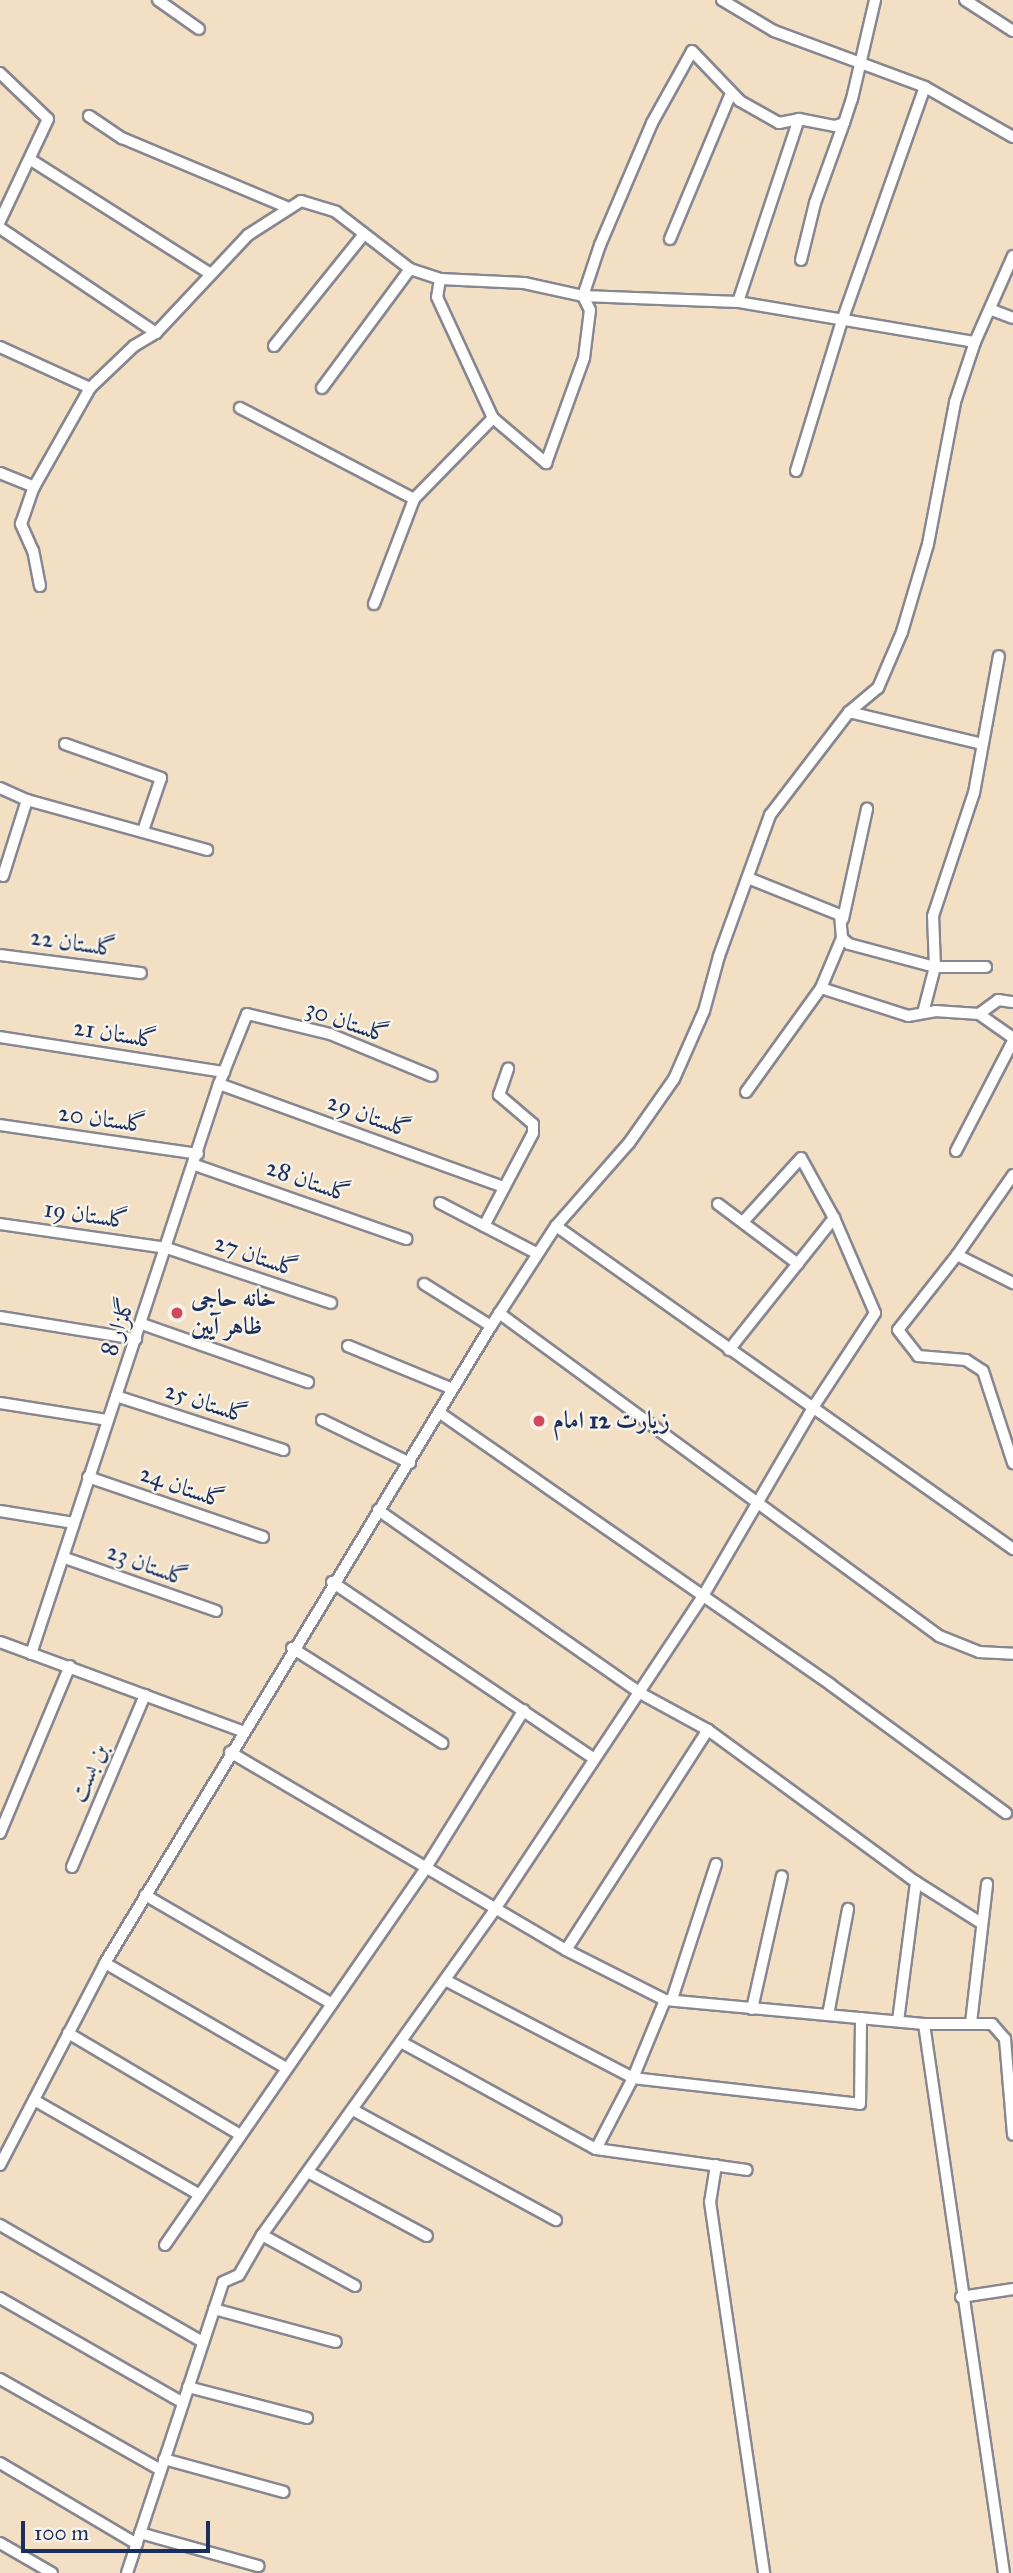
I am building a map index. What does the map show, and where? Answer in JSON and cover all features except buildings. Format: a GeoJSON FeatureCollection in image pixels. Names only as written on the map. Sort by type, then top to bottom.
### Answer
{"type":"FeatureCollection","features":[{"type":"Feature","properties":{"kind":"street"},"geometry":{"type":"LineString","coordinates":[[158,0],[199,29]]}},
{"type":"Feature","properties":{"kind":"street"},"geometry":{"type":"LineString","coordinates":[[722,0],[774,31],[925,87],[1013,137]]}},
{"type":"Feature","properties":{"kind":"street"},"geometry":{"type":"LineString","coordinates":[[801,260],[815,203],[844,123],[875,0]]}},
{"type":"Feature","properties":{"kind":"street"},"geometry":{"type":"LineString","coordinates":[[965,0],[1013,31]]}},
{"type":"Feature","properties":{"kind":"street"},"geometry":{"type":"LineString","coordinates":[[440,279],[437,297],[494,418],[542,462],[549,461],[584,358],[590,310],[583,296],[652,123],[692,51],[731,93],[779,123],[799,119],[835,126],[844,123]]}},
{"type":"Feature","properties":{"kind":"street"},"geometry":{"type":"LineString","coordinates":[[0,91],[3,76]]}},
{"type":"Feature","properties":{"kind":"street"},"geometry":{"type":"LineString","coordinates":[[0,221],[31,160],[47,115],[3,76]]}},
{"type":"Feature","properties":{"kind":"street"},"geometry":{"type":"LineString","coordinates":[[796,471],[842,321],[925,87]]}},
{"type":"Feature","properties":{"kind":"street"},"geometry":{"type":"LineString","coordinates":[[670,239],[731,93]]}},
{"type":"Feature","properties":{"kind":"street"},"geometry":{"type":"LineString","coordinates":[[89,116],[122,138],[286,207]]}},
{"type":"Feature","properties":{"kind":"street"},"geometry":{"type":"LineString","coordinates":[[738,302],[799,119]]}},
{"type":"Feature","properties":{"kind":"street"},"geometry":{"type":"LineString","coordinates":[[31,160],[209,273]]}},
{"type":"Feature","properties":{"kind":"street"},"geometry":{"type":"LineString","coordinates":[[40,586],[33,551],[20,524],[34,487],[90,388],[134,345],[156,333],[209,273],[248,235],[286,207],[301,201],[336,212],[410,269],[440,279],[524,284],[583,296],[738,302],[975,342]]}},
{"type":"Feature","properties":{"kind":"street"},"geometry":{"type":"LineString","coordinates":[[0,228],[156,333]]}},
{"type":"Feature","properties":{"kind":"street"},"geometry":{"type":"LineString","coordinates":[[274,346],[364,234]]}},
{"type":"Feature","properties":{"kind":"street"},"geometry":{"type":"LineString","coordinates":[[0,2165],[105,1963],[332,1582],[410,1463],[499,1313],[556,1226],[629,1143],[674,1079],[704,1011],[719,956],[769,815],[849,712],[878,688],[902,632],[928,544],[955,402],[975,342],[992,310],[1013,256]]}},
{"type":"Feature","properties":{"kind":"street"},"geometry":{"type":"LineString","coordinates":[[322,388],[410,269]]}},
{"type":"Feature","properties":{"kind":"street"},"geometry":{"type":"LineString","coordinates":[[992,310],[1013,318]]}},
{"type":"Feature","properties":{"kind":"street"},"geometry":{"type":"LineString","coordinates":[[0,347],[90,388]]}},
{"type":"Feature","properties":{"kind":"street"},"geometry":{"type":"LineString","coordinates":[[240,408],[414,499]]}},
{"type":"Feature","properties":{"kind":"street"},"geometry":{"type":"LineString","coordinates":[[374,604],[414,499],[494,418]]}},
{"type":"Feature","properties":{"kind":"street"},"geometry":{"type":"LineString","coordinates":[[0,473],[34,487]]}},
{"type":"Feature","properties":{"kind":"street"},"geometry":{"type":"LineString","coordinates":[[923,1013],[935,967],[933,916],[974,793],[999,656]]}},
{"type":"Feature","properties":{"kind":"street"},"geometry":{"type":"LineString","coordinates":[[849,712],[982,744]]}},
{"type":"Feature","properties":{"kind":"street"},"geometry":{"type":"LineString","coordinates":[[65,744],[160,778],[143,831]]}},
{"type":"Feature","properties":{"kind":"street"},"geometry":{"type":"LineString","coordinates":[[0,788],[27,800],[207,849]]}},
{"type":"Feature","properties":{"kind":"street"},"geometry":{"type":"LineString","coordinates":[[3,876],[27,800]]}},
{"type":"Feature","properties":{"kind":"street"},"geometry":{"type":"LineString","coordinates":[[746,1092],[821,988],[842,938],[867,809]]}},
{"type":"Feature","properties":{"kind":"street"},"geometry":{"type":"LineString","coordinates":[[748,878],[844,919]]}},
{"type":"Feature","properties":{"kind":"street"},"geometry":{"type":"LineString","coordinates":[[842,938],[849,944],[935,967],[986,967]]}},
{"type":"Feature","properties":{"kind":"street","name":"گلستان 22"},"geometry":{"type":"LineString","coordinates":[[0,954],[141,973]]}},
{"type":"Feature","properties":{"kind":"street"},"geometry":{"type":"LineString","coordinates":[[821,988],[908,1016],[923,1013],[979,1014],[1013,1040],[956,1151]]}},
{"type":"Feature","properties":{"kind":"street"},"geometry":{"type":"LineString","coordinates":[[979,1014],[998,1000],[1013,1002]]}},
{"type":"Feature","properties":{"kind":"street","name":"گلزار 8"},"geometry":{"type":"LineString","coordinates":[[31,1654],[65,1558],[88,1478],[142,1324],[219,1084],[247,1014]]}},
{"type":"Feature","properties":{"kind":"street","name":"گلستان 30"},"geometry":{"type":"LineString","coordinates":[[247,1014],[330,1034],[432,1076]]}},
{"type":"Feature","properties":{"kind":"street","name":"گلستان 21"},"geometry":{"type":"LineString","coordinates":[[0,1037],[224,1072]]}},
{"type":"Feature","properties":{"kind":"street"},"geometry":{"type":"LineString","coordinates":[[484,1226],[533,1124],[499,1095],[508,1069]]}},
{"type":"Feature","properties":{"kind":"street","name":"گلستان 29"},"geometry":{"type":"LineString","coordinates":[[219,1084],[504,1187]]}},
{"type":"Feature","properties":{"kind":"street","name":"گلستان 20"},"geometry":{"type":"LineString","coordinates":[[0,1125],[196,1159]]}},
{"type":"Feature","properties":{"kind":"street"},"geometry":{"type":"LineString","coordinates":[[127,2573],[223,2282],[239,2275],[262,2235],[495,1909],[703,1596],[814,1406],[876,1310],[864,1295],[834,1218],[807,1163],[797,1158],[743,1222]]}},
{"type":"Feature","properties":{"kind":"street","name":"گلستان 28"},"geometry":{"type":"LineString","coordinates":[[196,1159],[406,1239]]}},
{"type":"Feature","properties":{"kind":"street"},"geometry":{"type":"LineString","coordinates":[[1013,1175],[957,1255],[900,1322],[900,1337],[918,1356],[966,1360],[982,1371],[1013,1463]]}},
{"type":"Feature","properties":{"kind":"street"},"geometry":{"type":"LineString","coordinates":[[440,1203],[538,1254]]}},
{"type":"Feature","properties":{"kind":"street"},"geometry":{"type":"LineString","coordinates":[[718,1203],[798,1264]]}},
{"type":"Feature","properties":{"kind":"street"},"geometry":{"type":"LineString","coordinates":[[729,1350],[834,1218]]}},
{"type":"Feature","properties":{"kind":"street","name":"گلستان 19"},"geometry":{"type":"LineString","coordinates":[[0,1224],[167,1248]]}},
{"type":"Feature","properties":{"kind":"street"},"geometry":{"type":"LineString","coordinates":[[556,1226],[1013,1549]]}},
{"type":"Feature","properties":{"kind":"street","name":"گلستان 27"},"geometry":{"type":"LineString","coordinates":[[167,1248],[331,1303]]}},
{"type":"Feature","properties":{"kind":"street"},"geometry":{"type":"LineString","coordinates":[[957,1255],[1013,1283]]}},
{"type":"Feature","properties":{"kind":"street"},"geometry":{"type":"LineString","coordinates":[[424,1284],[491,1326]]}},
{"type":"Feature","properties":{"kind":"street"},"geometry":{"type":"LineString","coordinates":[[499,1313],[939,1636],[979,1652],[1013,1654]]}},
{"type":"Feature","properties":{"kind":"street"},"geometry":{"type":"LineString","coordinates":[[0,1317],[136,1339]]}},
{"type":"Feature","properties":{"kind":"street"},"geometry":{"type":"LineString","coordinates":[[142,1324],[308,1382]]}},
{"type":"Feature","properties":{"kind":"street"},"geometry":{"type":"LineString","coordinates":[[348,1346],[453,1389]]}},
{"type":"Feature","properties":{"kind":"street","name":"گلستان 25"},"geometry":{"type":"LineString","coordinates":[[116,1396],[283,1450]]}},
{"type":"Feature","properties":{"kind":"street"},"geometry":{"type":"LineString","coordinates":[[0,1403],[107,1420]]}},
{"type":"Feature","properties":{"kind":"street"},"geometry":{"type":"LineString","coordinates":[[440,1413],[703,1596],[1006,1813]]}},
{"type":"Feature","properties":{"kind":"street"},"geometry":{"type":"LineString","coordinates":[[322,1420],[410,1463]]}},
{"type":"Feature","properties":{"kind":"street","name":"گلستان 24"},"geometry":{"type":"LineString","coordinates":[[88,1478],[263,1537]]}},
{"type":"Feature","properties":{"kind":"street"},"geometry":{"type":"LineString","coordinates":[[378,1510],[640,1693],[708,1730],[916,1882],[981,1923]]}},
{"type":"Feature","properties":{"kind":"street"},"geometry":{"type":"LineString","coordinates":[[0,1511],[74,1523]]}},
{"type":"Feature","properties":{"kind":"street","name":"گلستان 23"},"geometry":{"type":"LineString","coordinates":[[65,1558],[216,1611]]}},
{"type":"Feature","properties":{"kind":"street"},"geometry":{"type":"LineString","coordinates":[[332,1582],[594,1759]]}},
{"type":"Feature","properties":{"kind":"street"},"geometry":{"type":"LineString","coordinates":[[0,1642],[242,1731]]}},
{"type":"Feature","properties":{"kind":"street"},"geometry":{"type":"LineString","coordinates":[[292,1648],[442,1743]]}},
{"type":"Feature","properties":{"kind":"street"},"geometry":{"type":"LineString","coordinates":[[0,1833],[70,1667]]}},
{"type":"Feature","properties":{"kind":"street","name":"بن بست"},"geometry":{"type":"LineString","coordinates":[[72,1867],[145,1695]]}},
{"type":"Feature","properties":{"kind":"street"},"geometry":{"type":"LineString","coordinates":[[165,2245],[239,2134],[425,1869],[524,1710]]}},
{"type":"Feature","properties":{"kind":"street"},"geometry":{"type":"LineString","coordinates":[[566,1950],[708,1730]]}},
{"type":"Feature","properties":{"kind":"street"},"geometry":{"type":"LineString","coordinates":[[230,1752],[566,1950],[668,1999],[752,2009],[924,2024],[971,2023],[1000,2028],[1009,2069],[1013,2135]]}},
{"type":"Feature","properties":{"kind":"street"},"geometry":{"type":"LineString","coordinates":[[596,2149],[633,2078],[668,1999],[716,1864]]}},
{"type":"Feature","properties":{"kind":"street"},"geometry":{"type":"LineString","coordinates":[[752,2009],[782,1876]]}},
{"type":"Feature","properties":{"kind":"street"},"geometry":{"type":"LineString","coordinates":[[898,2021],[916,1882]]}},
{"type":"Feature","properties":{"kind":"street"},"geometry":{"type":"LineString","coordinates":[[971,2023],[987,1884]]}},
{"type":"Feature","properties":{"kind":"street"},"geometry":{"type":"LineString","coordinates":[[145,1895],[332,2004]]}},
{"type":"Feature","properties":{"kind":"street"},"geometry":{"type":"LineString","coordinates":[[828,2015],[848,1909]]}},
{"type":"Feature","properties":{"kind":"street"},"geometry":{"type":"LineString","coordinates":[[105,1963],[286,2068]]}},
{"type":"Feature","properties":{"kind":"street"},"geometry":{"type":"LineString","coordinates":[[445,1980],[633,2078],[860,2104],[861,2018]]}},
{"type":"Feature","properties":{"kind":"street"},"geometry":{"type":"LineString","coordinates":[[924,2024],[961,2297],[1004,2573]]}},
{"type":"Feature","properties":{"kind":"street"},"geometry":{"type":"LineString","coordinates":[[68,2034],[239,2134]]}},
{"type":"Feature","properties":{"kind":"street"},"geometry":{"type":"LineString","coordinates":[[401,2042],[596,2149],[747,2170]]}},
{"type":"Feature","properties":{"kind":"street"},"geometry":{"type":"LineString","coordinates":[[34,2100],[198,2194]]}},
{"type":"Feature","properties":{"kind":"street"},"geometry":{"type":"LineString","coordinates":[[353,2110],[556,2220]]}},
{"type":"Feature","properties":{"kind":"street"},"geometry":{"type":"LineString","coordinates":[[716,2165],[710,2202],[764,2573]]}},
{"type":"Feature","properties":{"kind":"street"},"geometry":{"type":"LineString","coordinates":[[308,2172],[426,2236]]}},
{"type":"Feature","properties":{"kind":"street"},"geometry":{"type":"LineString","coordinates":[[0,2225],[203,2342]]}},
{"type":"Feature","properties":{"kind":"street"},"geometry":{"type":"LineString","coordinates":[[262,2235],[355,2286]]}},
{"type":"Feature","properties":{"kind":"street"},"geometry":{"type":"LineString","coordinates":[[961,2297],[1013,2289]]}},
{"type":"Feature","properties":{"kind":"street"},"geometry":{"type":"LineString","coordinates":[[0,2298],[183,2403]]}},
{"type":"Feature","properties":{"kind":"street"},"geometry":{"type":"LineString","coordinates":[[214,2309],[336,2342]]}},
{"type":"Feature","properties":{"kind":"street"},"geometry":{"type":"LineString","coordinates":[[0,2379],[162,2465],[284,2493]]}},
{"type":"Feature","properties":{"kind":"street"},"geometry":{"type":"LineString","coordinates":[[188,2387],[307,2418]]}},
{"type":"Feature","properties":{"kind":"street"},"geometry":{"type":"LineString","coordinates":[[0,2463],[138,2538],[258,2566]]}},
{"type":"Feature","properties":{"kind":"street"},"geometry":{"type":"LineString","coordinates":[[0,2543],[52,2573]]}},
{"type":"Feature","properties":{"kind":"place","name":"خانه حاجی ظاهر آیین"},"geometry":{"type":"Point","coordinates":[177,1313]}},
{"type":"Feature","properties":{"kind":"place","name":"زیارت 12 امام"},"geometry":{"type":"Point","coordinates":[539,1421]}}]}
